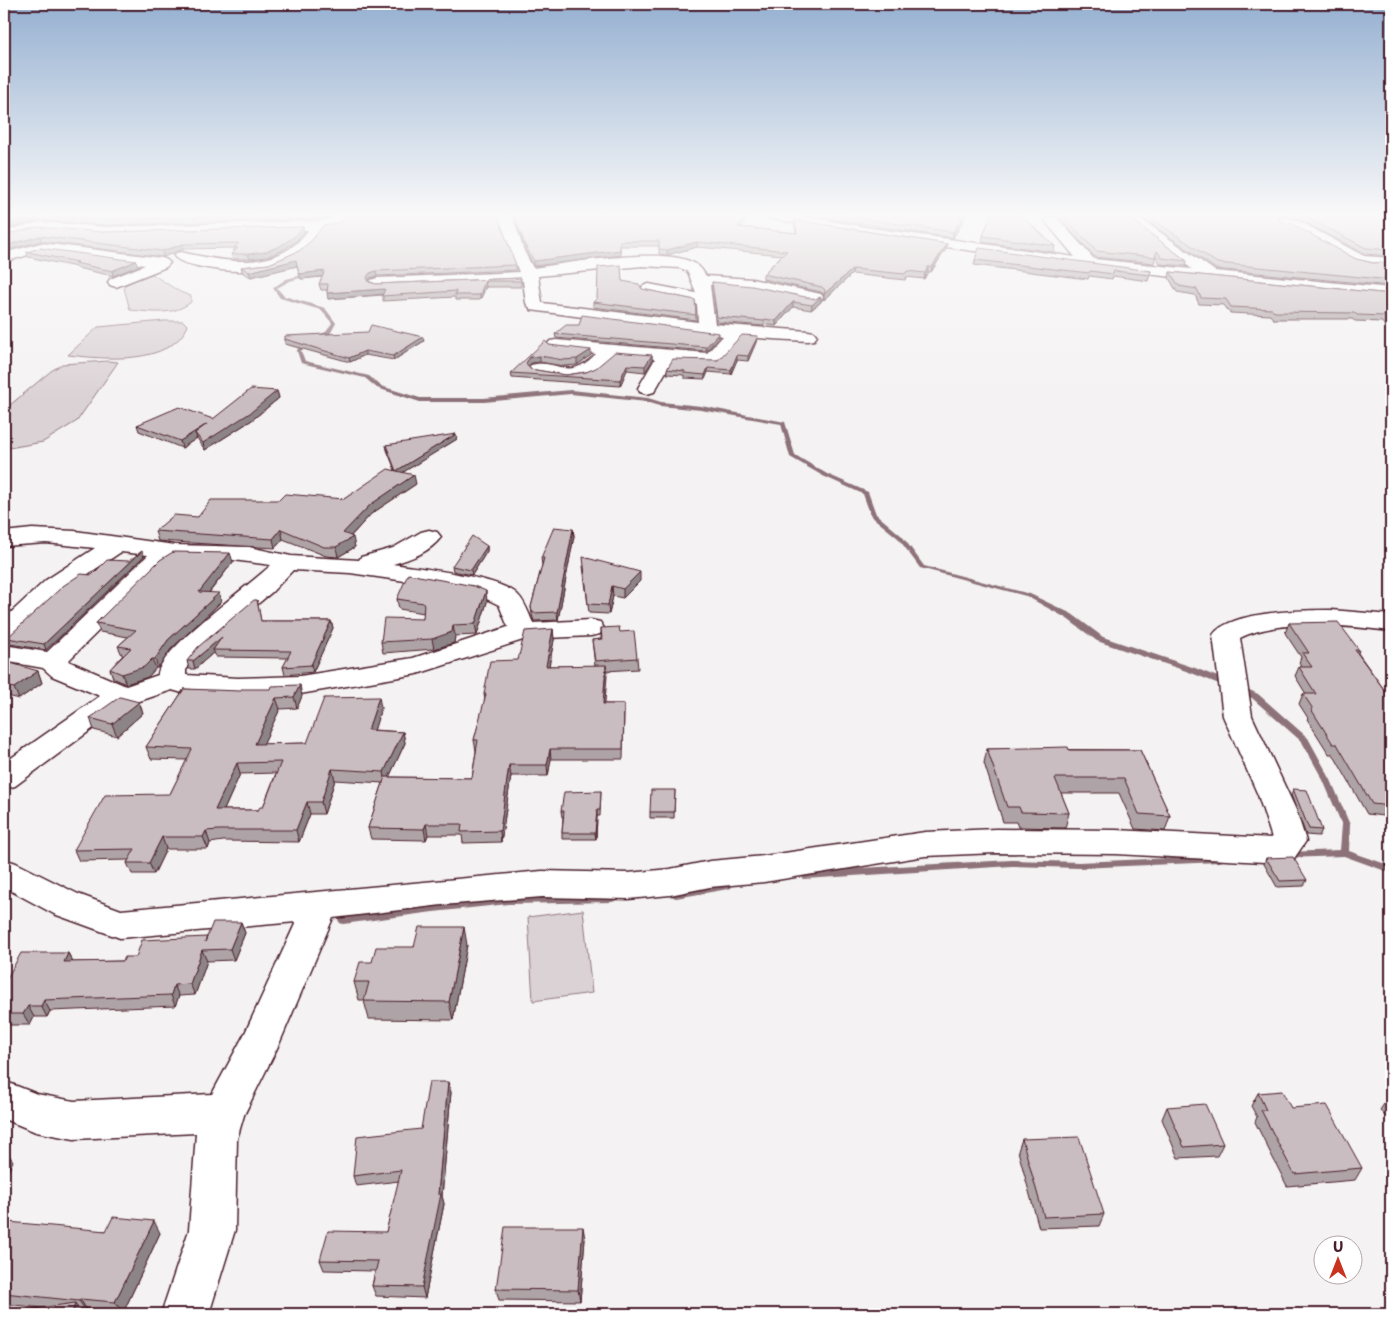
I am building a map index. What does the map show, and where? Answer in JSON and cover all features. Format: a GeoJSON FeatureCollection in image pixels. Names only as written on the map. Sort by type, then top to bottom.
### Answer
{"type":"FeatureCollection","features":[{"type":"Feature","properties":{"kind":"street"},"geometry":{"type":"LineString","coordinates":[[116,282],[132,276]]}},
{"type":"Feature","properties":{"kind":"street"},"geometry":{"type":"LineString","coordinates":[[377,282],[517,276]]}},
{"type":"Feature","properties":{"kind":"street"},"geometry":{"type":"LineString","coordinates":[[528,276],[534,303],[541,308],[706,329],[808,336]]}},
{"type":"Feature","properties":{"kind":"street"},"geometry":{"type":"LineString","coordinates":[[698,276],[701,280],[707,314],[706,329]]}},
{"type":"Feature","properties":{"kind":"street"},"geometry":{"type":"LineString","coordinates":[[1207,276],[1391,293]]}},
{"type":"Feature","properties":{"kind":"street"},"geometry":{"type":"LineString","coordinates":[[701,280],[724,280],[752,284],[815,297]]}},
{"type":"Feature","properties":{"kind":"street"},"geometry":{"type":"LineString","coordinates":[[649,289],[685,295],[704,301]]}},
{"type":"Feature","properties":{"kind":"street"},"geometry":{"type":"LineString","coordinates":[[556,345],[712,359],[736,332]]}},
{"type":"Feature","properties":{"kind":"street"},"geometry":{"type":"LineString","coordinates":[[537,369],[581,374],[592,369],[610,350]]}},
{"type":"Feature","properties":{"kind":"street"},"geometry":{"type":"LineString","coordinates":[[647,388],[666,355]]}},
{"type":"Feature","properties":{"kind":"street"},"geometry":{"type":"LineString","coordinates":[[4,538],[58,536],[175,552],[256,556],[276,558],[287,563],[354,565],[404,572],[484,589],[509,600],[513,605],[514,612],[523,631]]}},
{"type":"Feature","properties":{"kind":"street"},"geometry":{"type":"LineString","coordinates":[[354,565],[403,554],[419,546],[429,537]]}},
{"type":"Feature","properties":{"kind":"street"},"geometry":{"type":"LineString","coordinates":[[4,633],[55,585],[117,544]]}},
{"type":"Feature","properties":{"kind":"street"},"geometry":{"type":"LineString","coordinates":[[54,661],[60,652],[153,563],[166,554],[175,552]]}},
{"type":"Feature","properties":{"kind":"street"},"geometry":{"type":"LineString","coordinates":[[172,680],[172,669],[189,647],[263,587],[287,563]]}},
{"type":"Feature","properties":{"kind":"street"},"geometry":{"type":"LineString","coordinates":[[4,872],[66,904],[120,924],[542,884],[628,886],[670,882],[720,873],[924,844],[996,841],[1116,842],[1284,848],[1289,841],[1286,828],[1273,794],[1238,720],[1226,635],[1243,625],[1304,619],[1354,618],[1391,623]]}},
{"type":"Feature","properties":{"kind":"street"},"geometry":{"type":"LineString","coordinates":[[4,778],[112,701],[172,680],[186,685],[238,687],[300,684],[417,666],[523,631],[591,628]]}},
{"type":"Feature","properties":{"kind":"street"},"geometry":{"type":"LineString","coordinates":[[4,653],[54,661]]}},
{"type":"Feature","properties":{"kind":"street"},"geometry":{"type":"LineString","coordinates":[[54,661],[56,666],[62,670],[125,696]]}},
{"type":"Feature","properties":{"kind":"street"},"geometry":{"type":"LineString","coordinates":[[185,1314],[212,1230],[216,1139],[224,1113],[260,1042],[321,906]]}},
{"type":"Feature","properties":{"kind":"street"},"geometry":{"type":"LineString","coordinates":[[4,1100],[36,1113],[74,1120],[224,1113]]}},
{"type":"Feature","properties":{"kind":"shaded area"},"geometry":{"type":"Polygon","coordinates":[[[148,276],[154,276],[180,292],[191,296],[191,302],[170,311],[130,310],[124,288],[126,283],[148,276]]]}},
{"type":"Feature","properties":{"kind":"shaded area"},"geometry":{"type":"Polygon","coordinates":[[[183,321],[188,326],[179,339],[166,348],[151,354],[117,358],[68,355],[98,327],[183,321]]]}},
{"type":"Feature","properties":{"kind":"shaded area"},"geometry":{"type":"Polygon","coordinates":[[[118,362],[77,421],[43,442],[9,448],[4,447],[4,410],[51,371],[62,364],[118,362]]]}},
{"type":"Feature","properties":{"kind":"shaded area"},"geometry":{"type":"Polygon","coordinates":[[[583,910],[592,993],[533,1001],[528,917],[583,910]]]}},
{"type":"Feature","properties":{"kind":"building"},"geometry":{"type":"Polygon","coordinates":[[[323,276],[368,276],[369,282],[376,284],[521,278],[520,281],[485,281],[480,295],[455,295],[456,291],[382,296],[385,289],[327,293],[328,284],[319,284],[323,276]]]}},
{"type":"Feature","properties":{"kind":"building"},"geometry":{"type":"Polygon","coordinates":[[[598,276],[622,276],[622,281],[639,284],[642,289],[695,300],[696,315],[593,302],[597,299],[598,276]]]}},
{"type":"Feature","properties":{"kind":"building"},"geometry":{"type":"Polygon","coordinates":[[[770,276],[845,276],[824,294],[825,290],[822,287],[770,276]]]}},
{"type":"Feature","properties":{"kind":"building"},"geometry":{"type":"Polygon","coordinates":[[[1172,276],[1205,276],[1391,294],[1391,322],[1385,316],[1357,315],[1355,313],[1275,312],[1272,309],[1231,307],[1226,299],[1201,298],[1197,289],[1179,286],[1172,276]]]}},
{"type":"Feature","properties":{"kind":"building"},"geometry":{"type":"Polygon","coordinates":[[[1345,276],[1391,276],[1391,280],[1345,276]]]}},
{"type":"Feature","properties":{"kind":"building"},"geometry":{"type":"Polygon","coordinates":[[[712,282],[752,286],[815,299],[821,297],[812,305],[793,302],[776,321],[717,317],[712,282]]]}},
{"type":"Feature","properties":{"kind":"building"},"geometry":{"type":"Polygon","coordinates":[[[582,315],[719,333],[706,347],[555,334],[566,325],[579,325],[582,315]]]}},
{"type":"Feature","properties":{"kind":"building"},"geometry":{"type":"Polygon","coordinates":[[[371,325],[423,337],[393,356],[365,351],[349,358],[285,339],[285,336],[368,332],[371,325]]]}},
{"type":"Feature","properties":{"kind":"building"},"geometry":{"type":"Polygon","coordinates":[[[742,335],[758,336],[748,356],[737,355],[731,370],[708,368],[705,375],[667,369],[673,359],[718,360],[742,335]]]}},
{"type":"Feature","properties":{"kind":"building"},"geometry":{"type":"Polygon","coordinates":[[[545,341],[549,345],[591,350],[577,359],[563,360],[540,356],[530,357],[526,363],[530,369],[566,375],[586,372],[596,368],[615,352],[652,355],[645,366],[627,365],[620,380],[511,373],[545,341]]]}},
{"type":"Feature","properties":{"kind":"building"},"geometry":{"type":"Polygon","coordinates":[[[251,389],[277,391],[250,413],[203,443],[195,433],[207,424],[180,441],[137,425],[179,407],[213,419],[251,389]]]}},
{"type":"Feature","properties":{"kind":"building"},"geometry":{"type":"Polygon","coordinates":[[[456,434],[396,471],[386,445],[456,434]]]}},
{"type":"Feature","properties":{"kind":"building"},"geometry":{"type":"Polygon","coordinates":[[[388,469],[414,475],[370,505],[343,533],[353,537],[336,547],[324,547],[281,529],[273,539],[155,531],[174,515],[198,517],[211,500],[279,500],[285,494],[344,499],[388,469]]]}},
{"type":"Feature","properties":{"kind":"building"},"geometry":{"type":"Polygon","coordinates":[[[554,527],[573,529],[557,612],[533,613],[531,607],[544,558],[541,558],[554,527]]]}},
{"type":"Feature","properties":{"kind":"building"},"geometry":{"type":"Polygon","coordinates":[[[472,536],[487,546],[471,570],[452,566],[472,536]]]}},
{"type":"Feature","properties":{"kind":"building"},"geometry":{"type":"Polygon","coordinates":[[[142,551],[44,644],[7,638],[63,586],[81,574],[92,575],[107,560],[129,561],[142,551]]]}},
{"type":"Feature","properties":{"kind":"building"},"geometry":{"type":"Polygon","coordinates":[[[173,552],[230,553],[199,592],[219,593],[168,640],[155,659],[152,659],[144,667],[122,674],[110,669],[131,648],[118,646],[136,630],[96,623],[160,560],[173,552]]]}},
{"type":"Feature","properties":{"kind":"building"},"geometry":{"type":"Polygon","coordinates":[[[583,557],[640,572],[623,589],[612,586],[608,605],[588,604],[583,557]]]}},
{"type":"Feature","properties":{"kind":"building"},"geometry":{"type":"Polygon","coordinates":[[[408,574],[474,586],[486,591],[475,624],[453,625],[452,632],[432,639],[381,642],[384,618],[423,619],[424,603],[397,599],[408,574]]]}},
{"type":"Feature","properties":{"kind":"building"},"geometry":{"type":"Polygon","coordinates":[[[254,600],[257,600],[261,621],[331,621],[311,665],[283,667],[291,651],[213,650],[222,637],[193,661],[187,661],[198,647],[254,600]]]}},
{"type":"Feature","properties":{"kind":"building"},"geometry":{"type":"Polygon","coordinates":[[[1338,622],[1359,650],[1355,650],[1391,699],[1391,783],[1387,783],[1391,792],[1391,806],[1372,804],[1337,744],[1333,744],[1303,694],[1316,694],[1299,667],[1312,667],[1302,653],[1309,653],[1289,623],[1338,622]]]}},
{"type":"Feature","properties":{"kind":"building"},"geometry":{"type":"Polygon","coordinates":[[[619,627],[620,632],[634,631],[637,658],[595,661],[592,640],[602,639],[601,628],[619,627]]]}},
{"type":"Feature","properties":{"kind":"building"},"geometry":{"type":"Polygon","coordinates":[[[553,629],[546,666],[606,665],[603,704],[624,704],[623,749],[550,749],[547,765],[509,765],[500,831],[461,832],[462,824],[426,824],[424,829],[368,828],[385,777],[472,778],[478,740],[474,740],[486,694],[484,694],[490,661],[518,660],[525,631],[553,629]]]}},
{"type":"Feature","properties":{"kind":"building"},"geometry":{"type":"Polygon","coordinates":[[[7,662],[38,671],[14,688],[4,685],[4,665],[7,662]]]}},
{"type":"Feature","properties":{"kind":"building"},"geometry":{"type":"Polygon","coordinates":[[[300,685],[294,697],[276,698],[255,744],[307,743],[324,698],[379,697],[368,730],[403,732],[384,772],[332,769],[321,802],[307,802],[296,830],[219,830],[206,831],[203,837],[162,837],[149,863],[127,863],[135,849],[74,850],[105,795],[170,794],[192,749],[146,747],[184,689],[241,691],[241,689],[270,689],[271,686],[300,685]],[[281,762],[237,763],[215,810],[258,810],[260,807],[263,807],[281,762]]]}},
{"type":"Feature","properties":{"kind":"building"},"geometry":{"type":"Polygon","coordinates":[[[120,697],[139,702],[112,724],[90,718],[120,697]]]}},
{"type":"Feature","properties":{"kind":"building"},"geometry":{"type":"Polygon","coordinates":[[[1068,747],[1069,750],[1140,750],[1170,816],[1139,814],[1124,778],[1055,778],[1069,813],[1021,812],[1019,807],[1007,807],[987,749],[1068,747]]]}},
{"type":"Feature","properties":{"kind":"building"},"geometry":{"type":"Polygon","coordinates":[[[1293,789],[1307,790],[1322,830],[1309,829],[1293,789]]]}},
{"type":"Feature","properties":{"kind":"building"},"geometry":{"type":"Polygon","coordinates":[[[651,790],[675,790],[674,812],[650,812],[651,790]]]}},
{"type":"Feature","properties":{"kind":"building"},"geometry":{"type":"Polygon","coordinates":[[[601,791],[600,810],[597,810],[595,833],[562,833],[564,811],[561,811],[564,792],[601,791]]]}},
{"type":"Feature","properties":{"kind":"building"},"geometry":{"type":"Polygon","coordinates":[[[1293,857],[1307,880],[1280,881],[1266,858],[1293,857]]]}},
{"type":"Feature","properties":{"kind":"building"},"geometry":{"type":"Polygon","coordinates":[[[213,922],[241,922],[230,949],[202,950],[190,984],[174,985],[171,995],[44,1000],[41,1006],[28,1006],[23,1014],[4,1014],[6,1008],[4,1008],[4,984],[21,953],[68,953],[64,962],[123,961],[125,957],[136,957],[142,940],[207,937],[213,922]]]}},
{"type":"Feature","properties":{"kind":"building"},"geometry":{"type":"Polygon","coordinates":[[[419,927],[464,927],[449,1002],[364,1001],[369,982],[354,982],[360,962],[372,962],[376,947],[414,947],[419,927]]]}},
{"type":"Feature","properties":{"kind":"building"},"geometry":{"type":"Polygon","coordinates":[[[429,1082],[448,1082],[438,1194],[441,1194],[422,1287],[372,1286],[378,1261],[320,1260],[328,1231],[386,1232],[401,1170],[353,1176],[357,1136],[421,1129],[429,1082]]]}},
{"type":"Feature","properties":{"kind":"building"},"geometry":{"type":"Polygon","coordinates":[[[1282,1091],[1291,1108],[1327,1105],[1362,1168],[1294,1174],[1261,1110],[1266,1110],[1258,1093],[1282,1091]]]}},
{"type":"Feature","properties":{"kind":"building"},"geometry":{"type":"Polygon","coordinates":[[[1205,1104],[1223,1144],[1184,1147],[1167,1107],[1205,1104]]]}},
{"type":"Feature","properties":{"kind":"building"},"geometry":{"type":"Polygon","coordinates":[[[1079,1137],[1104,1214],[1044,1217],[1022,1139],[1079,1137]]]}},
{"type":"Feature","properties":{"kind":"building"},"geometry":{"type":"Polygon","coordinates":[[[113,1217],[154,1221],[115,1302],[80,1299],[79,1301],[4,1293],[4,1230],[8,1222],[106,1231],[113,1217]]]}},
{"type":"Feature","properties":{"kind":"building"},"geometry":{"type":"Polygon","coordinates":[[[505,1227],[583,1227],[578,1290],[496,1289],[505,1227]]]}},
{"type":"Feature","properties":{"kind":"building"},"geometry":{"type":"Polygon","coordinates":[[[75,1303],[72,1314],[4,1314],[4,1313],[75,1303]]]}},
{"type":"Feature","properties":{"kind":"waterway"},"geometry":{"type":"LineString","coordinates":[[304,276],[288,280],[275,288],[282,297],[323,309],[334,323],[328,333],[309,339],[299,351],[303,362],[367,377],[379,387],[420,400],[484,400],[571,392],[648,400],[660,404],[701,408],[783,423],[792,456],[825,475],[866,493],[873,515],[900,537],[922,567],[1028,595],[1069,616],[1100,639],[1192,670],[1227,684]]}},
{"type":"Feature","properties":{"kind":"waterway"},"geometry":{"type":"LineString","coordinates":[[1240,689],[1255,696],[1305,740],[1327,780],[1346,825],[1344,853]]}},
{"type":"Feature","properties":{"kind":"waterway"},"geometry":{"type":"LineString","coordinates":[[1286,855],[1344,853]]}},
{"type":"Feature","properties":{"kind":"waterway"},"geometry":{"type":"LineString","coordinates":[[1344,853],[1391,870]]}},
{"type":"Feature","properties":{"kind":"waterway"},"geometry":{"type":"LineString","coordinates":[[804,875],[1012,863],[1079,865],[1220,859]]}},
{"type":"Feature","properties":{"kind":"waterway"},"geometry":{"type":"LineString","coordinates":[[676,894],[728,885]]}},
{"type":"Feature","properties":{"kind":"waterway"},"geometry":{"type":"LineString","coordinates":[[343,920],[508,900],[612,898]]}}]}
